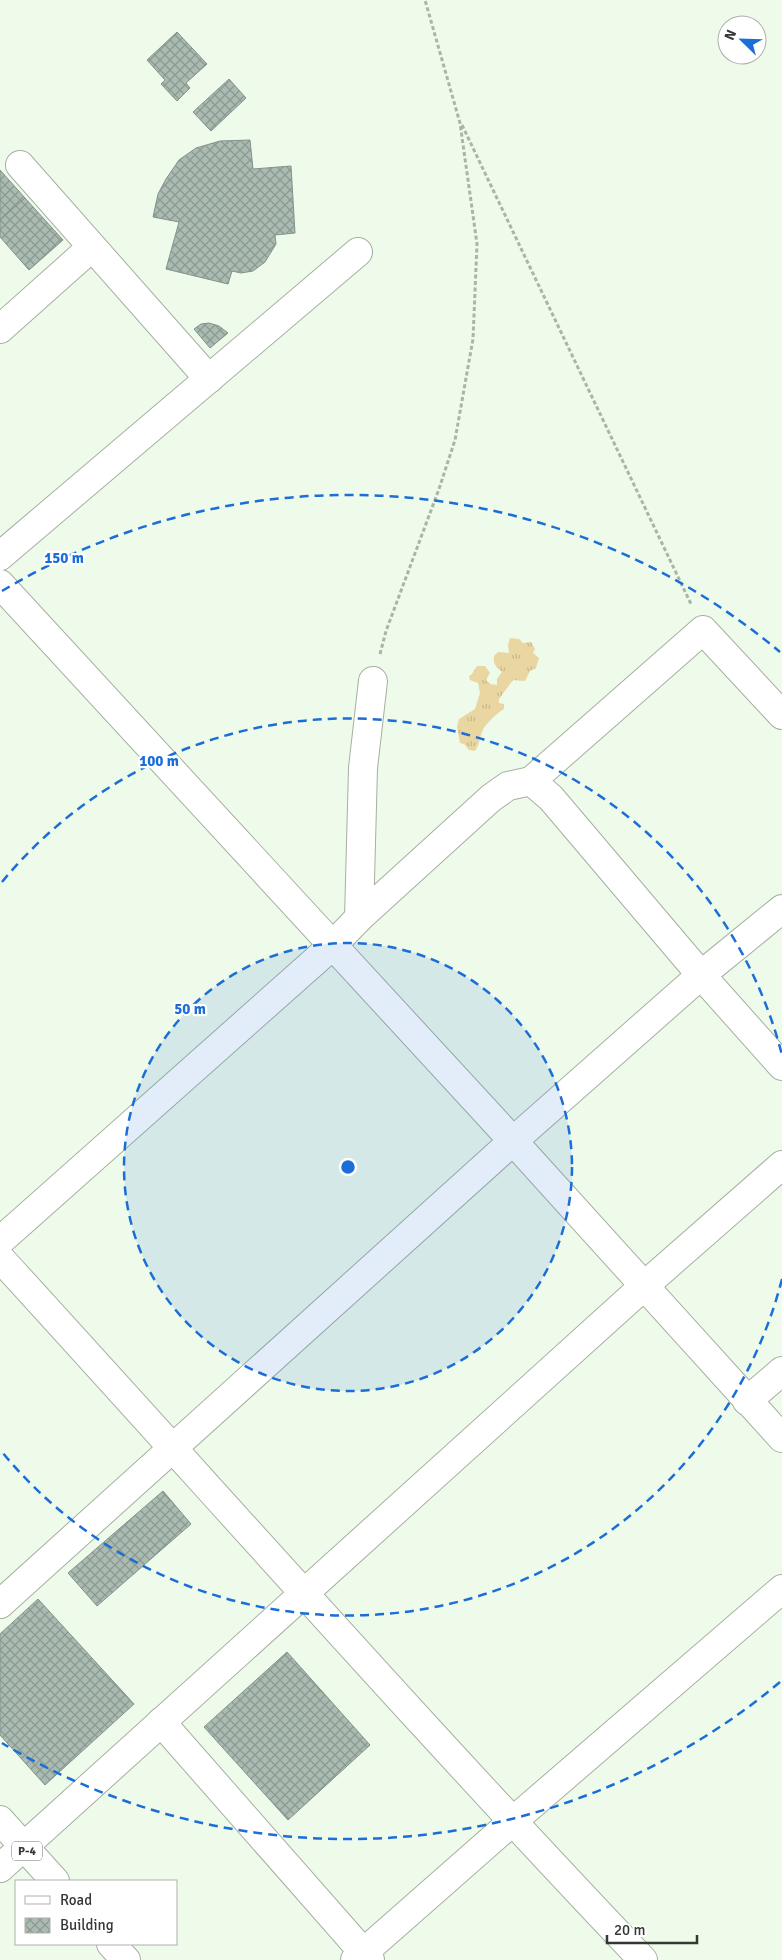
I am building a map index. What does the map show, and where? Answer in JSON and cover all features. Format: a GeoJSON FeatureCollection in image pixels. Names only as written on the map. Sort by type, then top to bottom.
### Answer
{"type":"FeatureCollection","features":[{"type":"Feature","properties":{"kind":"main road"},"geometry":{"type":"LineString","coordinates":[[20,165],[209,379]]}},
{"type":"Feature","properties":{"kind":"main road"},"geometry":{"type":"LineString","coordinates":[[0,330],[92,247]]}},
{"type":"Feature","properties":{"kind":"main road"},"geometry":{"type":"LineString","coordinates":[[0,556],[358,252]]}},
{"type":"Feature","properties":{"kind":"main road"},"geometry":{"type":"LineString","coordinates":[[0,584],[513,1141],[782,1438]]}},
{"type":"Feature","properties":{"kind":"main road"},"geometry":{"type":"LineString","coordinates":[[0,1241],[332,946],[359,918],[491,798],[508,786],[531,781],[704,630],[782,715]]}},
{"type":"Feature","properties":{"kind":"main road"},"geometry":{"type":"LineString","coordinates":[[359,918],[363,768],[374,681]]}},
{"type":"Feature","properties":{"kind":"main road"},"geometry":{"type":"LineString","coordinates":[[531,781],[551,798],[701,975],[782,1066]]}},
{"type":"Feature","properties":{"kind":"main road"},"geometry":{"type":"LineString","coordinates":[[0,1604],[513,1141],[701,975],[782,909]]}},
{"type":"Feature","properties":{"kind":"main road"},"geometry":{"type":"LineString","coordinates":[[0,1868],[644,1286],[782,1165]]}},
{"type":"Feature","properties":{"kind":"main road"},"geometry":{"type":"LineString","coordinates":[[0,1258],[173,1447],[303,1594],[643,1960]]}},
{"type":"Feature","properties":{"kind":"main road"},"geometry":{"type":"LineString","coordinates":[[747,1401],[782,1371]]}},
{"type":"Feature","properties":{"kind":"main road"},"geometry":{"type":"LineString","coordinates":[[161,1722],[363,1958],[513,1821],[782,1589]]}},
{"type":"Feature","properties":{"kind":"main road","name":"P-4"},"geometry":{"type":"LineString","coordinates":[[0,1820],[54,1880]]}},
{"type":"Feature","properties":{"kind":"main road"},"geometry":{"type":"LineString","coordinates":[[112,1945],[126,1960]]}},
{"type":"Feature","properties":{"kind":"path"},"geometry":{"type":"LineString","coordinates":[[374,681],[386,631],[439,489],[455,440],[473,339],[477,244],[460,122],[425,0]]}},
{"type":"Feature","properties":{"kind":"path"},"geometry":{"type":"LineString","coordinates":[[460,122],[704,630]]}},
{"type":"Feature","properties":{"kind":"green space"},"geometry":{"type":"Polygon","coordinates":[[[510,638],[519,639],[523,643],[531,642],[535,649],[533,653],[539,658],[536,668],[530,671],[525,681],[513,680],[499,699],[499,703],[504,704],[504,709],[485,726],[475,751],[469,750],[464,744],[460,743],[457,727],[459,719],[475,709],[480,693],[478,683],[470,680],[469,676],[477,666],[485,666],[490,673],[486,680],[490,684],[497,685],[497,679],[502,672],[495,665],[494,656],[498,652],[509,653],[508,645],[510,638]]]}},
{"type":"Feature","properties":{"kind":"building"},"geometry":{"type":"Polygon","coordinates":[[[177,32],[207,64],[186,83],[190,88],[177,101],[161,84],[165,80],[147,60],[177,32]]]}},
{"type":"Feature","properties":{"kind":"building"},"geometry":{"type":"Polygon","coordinates":[[[229,79],[246,98],[211,131],[193,112],[229,79]]]}},
{"type":"Feature","properties":{"kind":"building"},"geometry":{"type":"Polygon","coordinates":[[[250,140],[253,169],[291,166],[295,233],[275,235],[276,244],[265,262],[253,271],[241,273],[232,271],[228,284],[166,269],[179,222],[153,217],[158,194],[166,179],[179,160],[196,148],[220,141],[250,140]]]}},
{"type":"Feature","properties":{"kind":"building"},"geometry":{"type":"Polygon","coordinates":[[[0,170],[25,198],[0,220],[0,170]]]}},
{"type":"Feature","properties":{"kind":"building"},"geometry":{"type":"Polygon","coordinates":[[[25,198],[63,240],[29,270],[0,237],[0,220],[25,198]]]}},
{"type":"Feature","properties":{"kind":"building"},"geometry":{"type":"Polygon","coordinates":[[[209,323],[219,326],[228,333],[210,348],[194,329],[201,324],[209,323]]]}},
{"type":"Feature","properties":{"kind":"building"},"geometry":{"type":"Polygon","coordinates":[[[163,1491],[191,1524],[97,1606],[68,1573],[163,1491]]]}},
{"type":"Feature","properties":{"kind":"building"},"geometry":{"type":"Polygon","coordinates":[[[38,1599],[134,1704],[45,1785],[0,1735],[0,1634],[38,1599]]]}},
{"type":"Feature","properties":{"kind":"building"},"geometry":{"type":"Polygon","coordinates":[[[287,1652],[370,1745],[288,1820],[204,1727],[287,1652]]]}}]}
